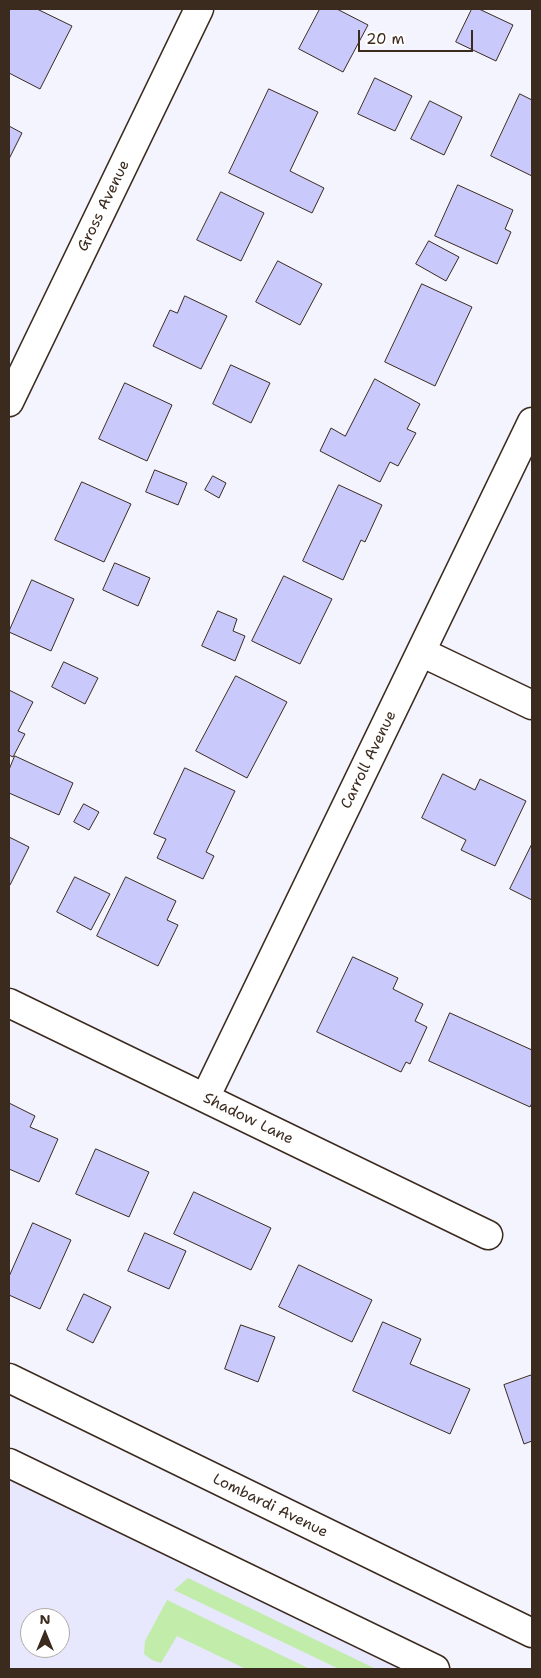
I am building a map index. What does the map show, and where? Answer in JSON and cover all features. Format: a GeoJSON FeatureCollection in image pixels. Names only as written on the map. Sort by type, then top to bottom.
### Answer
{"type":"FeatureCollection","features":[{"type":"Feature","properties":{"kind":"street","name":"Gross Avenue"},"geometry":{"type":"LineString","coordinates":[[9,402],[200,9]]}},
{"type":"Feature","properties":{"kind":"street","name":"Carroll Avenue"},"geometry":{"type":"LineString","coordinates":[[205,1098],[532,422]]}},
{"type":"Feature","properties":{"kind":"street"},"geometry":{"type":"LineString","coordinates":[[421,652],[532,705]]}},
{"type":"Feature","properties":{"kind":"street","name":"Shadow Lane"},"geometry":{"type":"LineString","coordinates":[[9,1003],[488,1235]]}},
{"type":"Feature","properties":{"kind":"street","name":"Lombardi Avenue"},"geometry":{"type":"LineString","coordinates":[[9,1378],[532,1633]]}},
{"type":"Feature","properties":{"kind":"street"},"geometry":{"type":"LineString","coordinates":[[9,1463],[435,1669]]}},
{"type":"Feature","properties":{"kind":"shaded area"},"geometry":{"type":"Polygon","coordinates":[[[9,1463],[435,1669],[9,1669],[9,1463]]]}},
{"type":"Feature","properties":{"kind":"green space"},"geometry":{"type":"Polygon","coordinates":[[[188,1578],[376,1669],[339,1669],[174,1590],[188,1578]]]}},
{"type":"Feature","properties":{"kind":"green space"},"geometry":{"type":"Polygon","coordinates":[[[167,1600],[310,1669],[246,1669],[177,1636],[161,1663],[152,1660],[144,1654],[145,1641],[167,1600]]]}},
{"type":"Feature","properties":{"kind":"building"},"geometry":{"type":"Polygon","coordinates":[[[9,9],[37,9],[72,26],[40,89],[9,73],[9,9]]]}},
{"type":"Feature","properties":{"kind":"building"},"geometry":{"type":"Polygon","coordinates":[[[320,9],[337,9],[368,25],[343,72],[299,49],[320,9]]]}},
{"type":"Feature","properties":{"kind":"building"},"geometry":{"type":"Polygon","coordinates":[[[472,9],[479,9],[513,25],[496,61],[456,42],[472,9]]]}},
{"type":"Feature","properties":{"kind":"building"},"geometry":{"type":"Polygon","coordinates":[[[375,78],[412,96],[395,131],[358,114],[375,78]]]}},
{"type":"Feature","properties":{"kind":"building"},"geometry":{"type":"Polygon","coordinates":[[[269,89],[318,112],[290,171],[324,188],[312,213],[229,173],[269,89]]]}},
{"type":"Feature","properties":{"kind":"building"},"geometry":{"type":"Polygon","coordinates":[[[520,94],[532,100],[532,176],[491,156],[520,94]]]}},
{"type":"Feature","properties":{"kind":"building"},"geometry":{"type":"Polygon","coordinates":[[[430,101],[462,117],[444,155],[411,139],[430,101]]]}},
{"type":"Feature","properties":{"kind":"building"},"geometry":{"type":"Polygon","coordinates":[[[9,126],[22,133],[9,159],[9,126]]]}},
{"type":"Feature","properties":{"kind":"building"},"geometry":{"type":"Polygon","coordinates":[[[458,185],[513,210],[505,229],[511,232],[497,264],[435,236],[458,185]]]}},
{"type":"Feature","properties":{"kind":"building"},"geometry":{"type":"Polygon","coordinates":[[[221,192],[264,213],[241,261],[197,240],[221,192]]]}},
{"type":"Feature","properties":{"kind":"building"},"geometry":{"type":"Polygon","coordinates":[[[429,241],[459,257],[446,281],[416,264],[429,241]]]}},
{"type":"Feature","properties":{"kind":"building"},"geometry":{"type":"Polygon","coordinates":[[[278,261],[322,284],[300,325],[256,302],[278,261]]]}},
{"type":"Feature","properties":{"kind":"building"},"geometry":{"type":"Polygon","coordinates":[[[422,284],[472,307],[435,386],[385,362],[422,284]]]}},
{"type":"Feature","properties":{"kind":"building"},"geometry":{"type":"Polygon","coordinates":[[[185,296],[227,316],[201,369],[153,346],[170,310],[177,313],[185,296]]]}},
{"type":"Feature","properties":{"kind":"building"},"geometry":{"type":"Polygon","coordinates":[[[231,365],[270,383],[251,423],[213,404],[231,365]]]}},
{"type":"Feature","properties":{"kind":"building"},"geometry":{"type":"Polygon","coordinates":[[[375,379],[420,404],[407,429],[416,433],[398,466],[390,462],[380,482],[320,451],[331,428],[345,436],[375,379]]]}},
{"type":"Feature","properties":{"kind":"building"},"geometry":{"type":"Polygon","coordinates":[[[125,383],[172,405],[147,461],[99,439],[125,383]]]}},
{"type":"Feature","properties":{"kind":"building"},"geometry":{"type":"Polygon","coordinates":[[[155,470],[187,483],[178,505],[146,492],[155,470]]]}},
{"type":"Feature","properties":{"kind":"building"},"geometry":{"type":"Polygon","coordinates":[[[213,476],[226,483],[219,498],[205,490],[213,476]]]}},
{"type":"Feature","properties":{"kind":"building"},"geometry":{"type":"Polygon","coordinates":[[[82,482],[131,504],[104,562],[55,540],[82,482]]]}},
{"type":"Feature","properties":{"kind":"building"},"geometry":{"type":"Polygon","coordinates":[[[339,485],[382,505],[365,542],[361,540],[343,580],[303,561],[339,485]]]}},
{"type":"Feature","properties":{"kind":"building"},"geometry":{"type":"Polygon","coordinates":[[[115,563],[150,578],[138,606],[103,590],[115,563]]]}},
{"type":"Feature","properties":{"kind":"building"},"geometry":{"type":"Polygon","coordinates":[[[284,576],[332,599],[300,664],[252,641],[284,576]]]}},
{"type":"Feature","properties":{"kind":"building"},"geometry":{"type":"Polygon","coordinates":[[[32,580],[74,599],[51,651],[9,632],[32,580]]]}},
{"type":"Feature","properties":{"kind":"building"},"geometry":{"type":"Polygon","coordinates":[[[218,611],[237,619],[233,631],[245,636],[235,661],[202,646],[218,611]]]}},
{"type":"Feature","properties":{"kind":"building"},"geometry":{"type":"Polygon","coordinates":[[[64,662],[98,678],[85,704],[52,687],[64,662]]]}},
{"type":"Feature","properties":{"kind":"building"},"geometry":{"type":"Polygon","coordinates":[[[236,676],[287,702],[247,778],[196,751],[236,676]]]}},
{"type":"Feature","properties":{"kind":"building"},"geometry":{"type":"Polygon","coordinates":[[[9,690],[33,702],[18,731],[25,734],[13,757],[9,755],[9,690]]]}},
{"type":"Feature","properties":{"kind":"building"},"geometry":{"type":"Polygon","coordinates":[[[15,756],[73,783],[59,815],[9,793],[9,770],[15,756]]]}},
{"type":"Feature","properties":{"kind":"building"},"geometry":{"type":"Polygon","coordinates":[[[185,768],[235,791],[206,852],[214,856],[203,879],[157,858],[166,839],[154,834],[185,768]]]}},
{"type":"Feature","properties":{"kind":"building"},"geometry":{"type":"Polygon","coordinates":[[[443,774],[475,790],[480,779],[526,801],[495,866],[461,850],[466,840],[422,818],[443,774]]]}},
{"type":"Feature","properties":{"kind":"building"},"geometry":{"type":"Polygon","coordinates":[[[84,804],[99,812],[89,830],[74,822],[84,804]]]}},
{"type":"Feature","properties":{"kind":"building"},"geometry":{"type":"Polygon","coordinates":[[[9,837],[29,847],[10,885],[9,885],[9,837]]]}},
{"type":"Feature","properties":{"kind":"building"},"geometry":{"type":"Polygon","coordinates":[[[532,844],[532,900],[510,889],[532,844]]]}},
{"type":"Feature","properties":{"kind":"building"},"geometry":{"type":"Polygon","coordinates":[[[75,877],[110,894],[91,930],[57,912],[75,877]]]}},
{"type":"Feature","properties":{"kind":"building"},"geometry":{"type":"Polygon","coordinates":[[[126,877],[176,901],[167,920],[178,925],[158,966],[97,936],[126,877]]]}},
{"type":"Feature","properties":{"kind":"building"},"geometry":{"type":"Polygon","coordinates":[[[353,957],[398,978],[393,989],[423,1004],[415,1021],[427,1027],[410,1064],[406,1062],[401,1072],[317,1032],[353,957]]]}},
{"type":"Feature","properties":{"kind":"building"},"geometry":{"type":"Polygon","coordinates":[[[450,1013],[532,1050],[532,1103],[530,1107],[429,1061],[450,1013]]]}},
{"type":"Feature","properties":{"kind":"building"},"geometry":{"type":"Polygon","coordinates":[[[9,1103],[35,1116],[30,1127],[58,1139],[39,1182],[9,1169],[9,1103]]]}},
{"type":"Feature","properties":{"kind":"building"},"geometry":{"type":"Polygon","coordinates":[[[96,1149],[149,1172],[129,1217],[76,1194],[96,1149]]]}},
{"type":"Feature","properties":{"kind":"building"},"geometry":{"type":"Polygon","coordinates":[[[194,1192],[271,1228],[251,1270],[174,1234],[194,1192]]]}},
{"type":"Feature","properties":{"kind":"building"},"geometry":{"type":"Polygon","coordinates":[[[33,1223],[71,1240],[40,1309],[9,1295],[9,1277],[33,1223]]]}},
{"type":"Feature","properties":{"kind":"building"},"geometry":{"type":"Polygon","coordinates":[[[145,1233],[186,1251],[169,1289],[128,1271],[145,1233]]]}},
{"type":"Feature","properties":{"kind":"building"},"geometry":{"type":"Polygon","coordinates":[[[299,1265],[372,1300],[352,1342],[279,1307],[299,1265]]]}},
{"type":"Feature","properties":{"kind":"building"},"geometry":{"type":"Polygon","coordinates":[[[84,1294],[111,1307],[93,1343],[67,1330],[84,1294]]]}},
{"type":"Feature","properties":{"kind":"building"},"geometry":{"type":"Polygon","coordinates":[[[383,1322],[421,1339],[410,1364],[470,1389],[450,1434],[353,1391],[383,1322]]]}},
{"type":"Feature","properties":{"kind":"building"},"geometry":{"type":"Polygon","coordinates":[[[241,1325],[275,1337],[258,1382],[225,1369],[241,1325]]]}},
{"type":"Feature","properties":{"kind":"building"},"geometry":{"type":"Polygon","coordinates":[[[532,1375],[532,1441],[524,1444],[504,1385],[532,1375]]]}}]}
